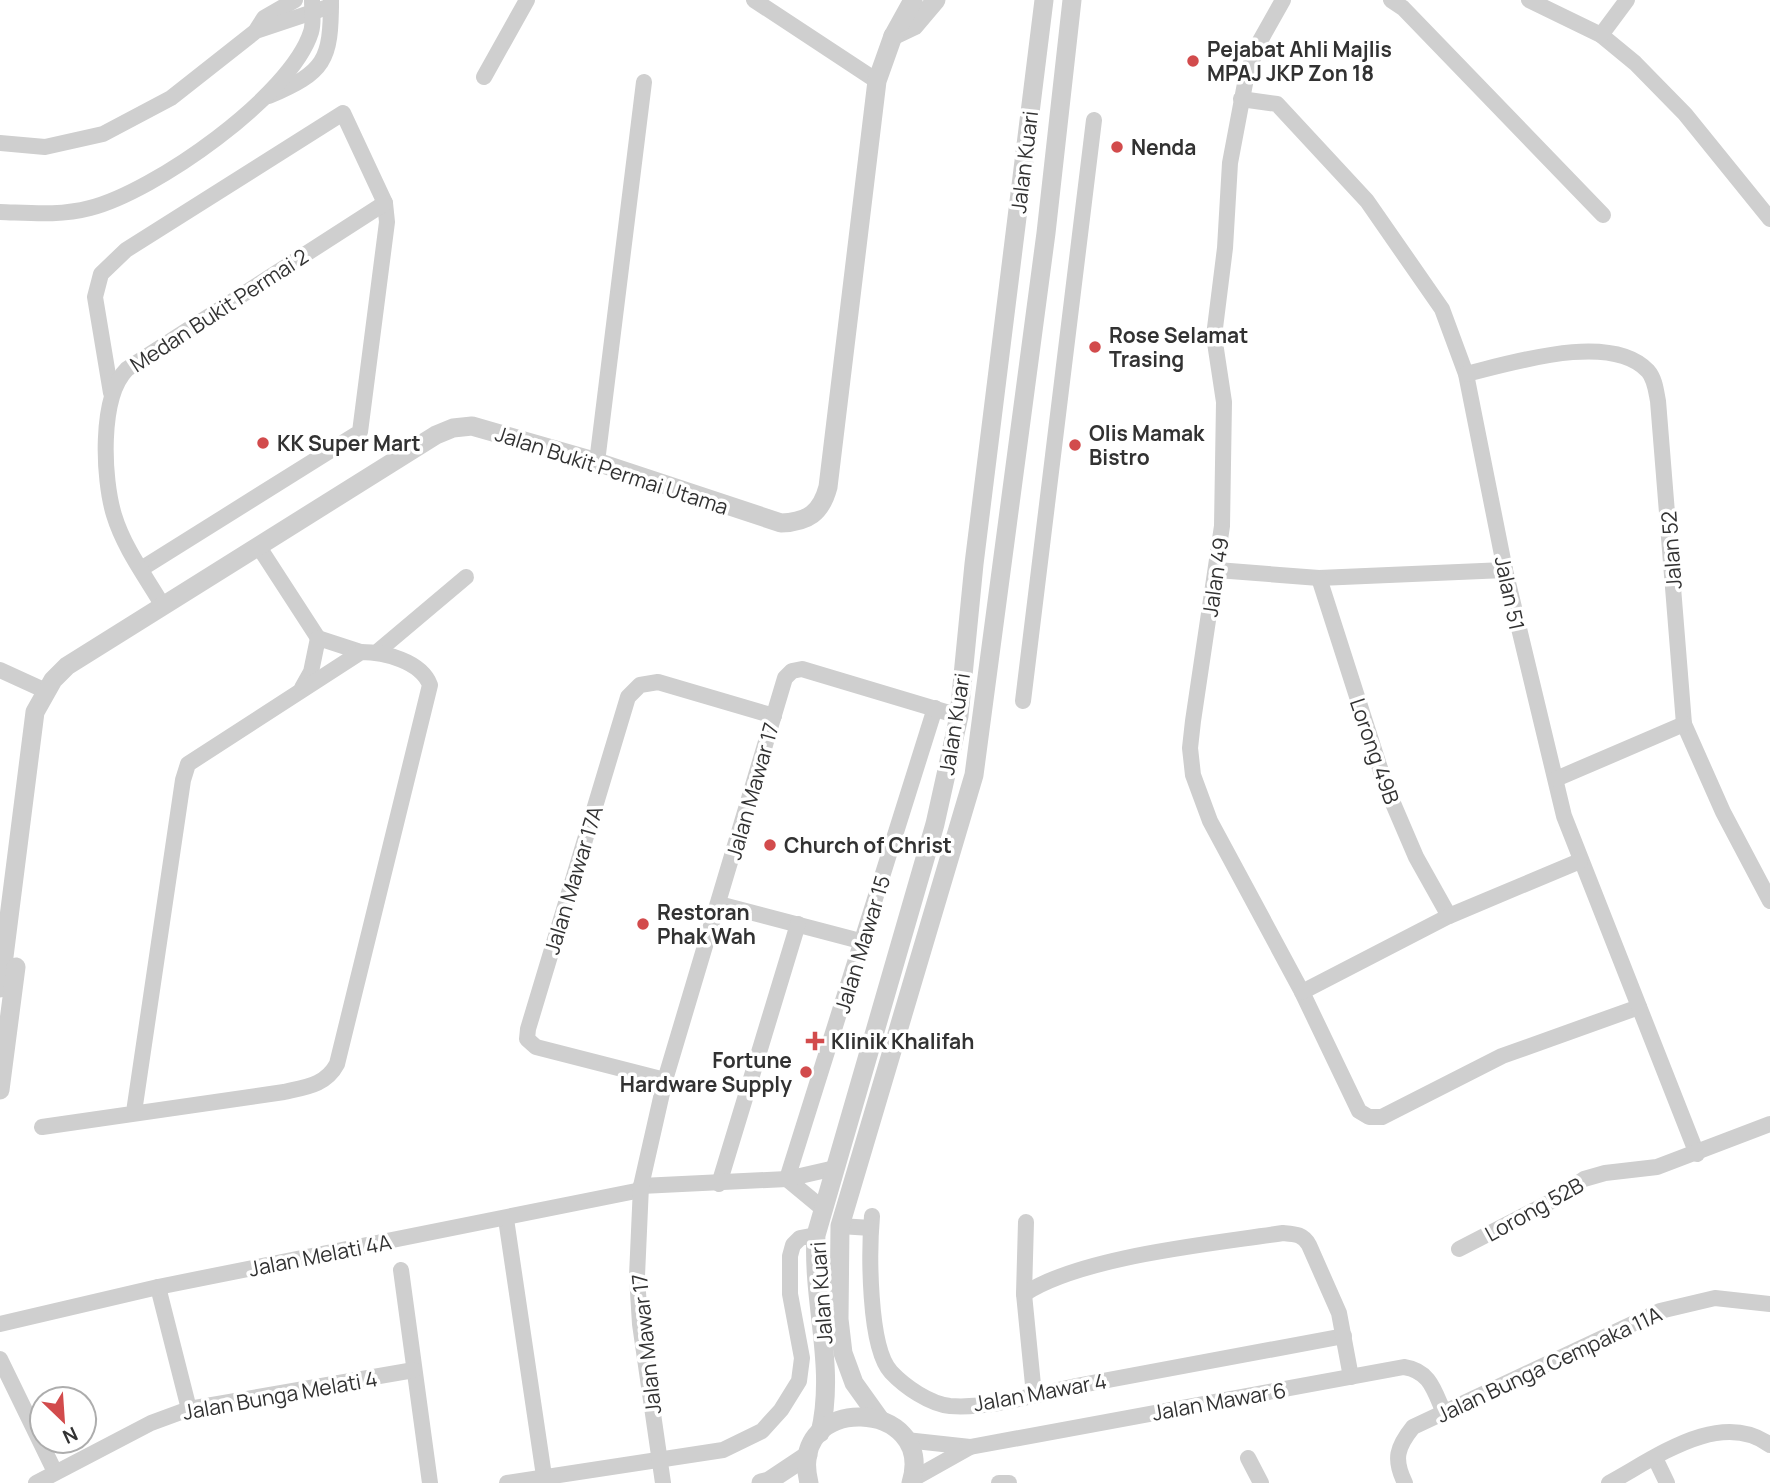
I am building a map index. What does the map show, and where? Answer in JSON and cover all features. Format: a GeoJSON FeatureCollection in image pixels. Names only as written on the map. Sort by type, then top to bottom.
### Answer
{"type":"FeatureCollection","features":[{"type":"Feature","properties":{"kind":"street"},"geometry":{"type":"LineString","coordinates":[[262,28],[264,18],[295,0]]}},
{"type":"Feature","properties":{"kind":"street"},"geometry":{"type":"LineString","coordinates":[[484,77],[527,0]]}},
{"type":"Feature","properties":{"kind":"street"},"geometry":{"type":"LineString","coordinates":[[754,0],[877,81]]}},
{"type":"Feature","properties":{"kind":"street","name":"Jalan Bukit Permai Utama"},"geometry":{"type":"LineString","coordinates":[[0,988],[35,712],[46,691],[67,666],[453,428],[472,426],[597,462],[781,523],[805,520],[816,513],[824,503],[828,487],[877,81],[893,36],[913,0]]}},
{"type":"Feature","properties":{"kind":"street"},"geometry":{"type":"LineString","coordinates":[[893,36],[914,26],[936,0]]}},
{"type":"Feature","properties":{"kind":"street","name":"Jalan Kuari"},"geometry":{"type":"LineString","coordinates":[[906,1440],[894,1427],[879,1418],[854,1383],[843,1353],[839,1319],[840,1226],[974,775],[1046,233],[1072,0]]}},
{"type":"Feature","properties":{"kind":"street","name":"Jalan 49"},"geometry":{"type":"LineString","coordinates":[[1283,0],[1260,41],[1241,99],[1230,163],[1225,248],[1214,336],[1224,402],[1222,526],[1193,721],[1190,748],[1193,775],[1210,821],[1302,992],[1359,1111],[1372,1118],[1386,1116],[1502,1056],[1639,1007]]}},
{"type":"Feature","properties":{"kind":"street"},"geometry":{"type":"LineString","coordinates":[[1391,0],[1403,8],[1602,215]]}},
{"type":"Feature","properties":{"kind":"street"},"geometry":{"type":"LineString","coordinates":[[1529,0],[1601,35],[1635,63],[1685,114],[1770,219]]}},
{"type":"Feature","properties":{"kind":"street"},"geometry":{"type":"LineString","coordinates":[[1601,35],[1627,0]]}},
{"type":"Feature","properties":{"kind":"street","name":"Jalan Kuari"},"geometry":{"type":"LineString","coordinates":[[820,1433],[828,1386],[814,1257],[816,1235],[935,824],[959,716],[974,564],[1043,1]]}},
{"type":"Feature","properties":{"kind":"street"},"geometry":{"type":"LineString","coordinates":[[0,143],[23,147],[64,145],[121,126],[187,86],[262,28],[312,6],[331,3],[330,39],[322,62],[305,80],[264,98]]}},
{"type":"Feature","properties":{"kind":"street"},"geometry":{"type":"LineString","coordinates":[[0,212],[41,216],[90,208],[122,197],[153,181],[200,149],[264,98],[303,49],[312,30],[312,6]]}},
{"type":"Feature","properties":{"kind":"street"},"geometry":{"type":"LineString","coordinates":[[262,28],[295,33],[303,49]]}},
{"type":"Feature","properties":{"kind":"street"},"geometry":{"type":"LineString","coordinates":[[597,462],[644,82]]}},
{"type":"Feature","properties":{"kind":"street","name":"Jalan 51"},"geometry":{"type":"LineString","coordinates":[[1241,99],[1277,104],[1367,201],[1442,309],[1466,374],[1505,570],[1564,816],[1698,1154]]}},
{"type":"Feature","properties":{"kind":"street"},"geometry":{"type":"LineString","coordinates":[[141,569],[360,432],[387,222],[385,203],[343,113],[126,250],[101,274],[95,297],[111,393],[108,484],[114,516],[141,569],[163,606]]}},
{"type":"Feature","properties":{"kind":"street"},"geometry":{"type":"LineString","coordinates":[[1023,701],[1094,120]]}},
{"type":"Feature","properties":{"kind":"street","name":"Medan Bukit Permai 2"},"geometry":{"type":"LineString","coordinates":[[111,393],[118,378],[127,369],[385,203]]}},
{"type":"Feature","properties":{"kind":"street","name":"Jalan 52"},"geometry":{"type":"LineString","coordinates":[[1466,374],[1536,358],[1599,351],[1626,358],[1649,372],[1658,401],[1684,724],[1723,812],[1770,901]]}},
{"type":"Feature","properties":{"kind":"street"},"geometry":{"type":"LineString","coordinates":[[42,1127],[294,1090],[330,1077],[337,1064],[430,685],[420,670],[377,652],[361,652],[318,638],[259,547]]}},
{"type":"Feature","properties":{"kind":"street"},"geometry":{"type":"LineString","coordinates":[[1217,570],[1319,578],[1505,570]]}},
{"type":"Feature","properties":{"kind":"street"},"geometry":{"type":"LineString","coordinates":[[377,652],[466,577]]}},
{"type":"Feature","properties":{"kind":"street","name":"Lorong 49B"},"geometry":{"type":"LineString","coordinates":[[1319,578],[1386,788],[1416,857],[1449,916]]}},
{"type":"Feature","properties":{"kind":"street"},"geometry":{"type":"LineString","coordinates":[[302,688],[311,672],[318,638]]}},
{"type":"Feature","properties":{"kind":"street"},"geometry":{"type":"LineString","coordinates":[[134,1112],[183,780],[188,764],[361,652]]}},
{"type":"Feature","properties":{"kind":"street","name":"Jalan Mawar 17"},"geometry":{"type":"LineString","coordinates":[[663,1483],[640,1324],[637,1276],[641,1188],[665,1080],[785,678],[792,671],[802,668],[959,716]]}},
{"type":"Feature","properties":{"kind":"street"},"geometry":{"type":"LineString","coordinates":[[0,670],[46,691],[48,713],[0,1090]]}},
{"type":"Feature","properties":{"kind":"street","name":"Jalan Mawar 17A"},"geometry":{"type":"LineString","coordinates":[[665,1080],[536,1047],[527,1039],[528,1029],[628,697],[640,685],[658,682],[774,716]]}},
{"type":"Feature","properties":{"kind":"street","name":"Jalan Mawar 15"},"geometry":{"type":"LineString","coordinates":[[787,1180],[864,942],[935,708]]}},
{"type":"Feature","properties":{"kind":"street"},"geometry":{"type":"LineString","coordinates":[[1556,779],[1684,724]]}},
{"type":"Feature","properties":{"kind":"street"},"geometry":{"type":"LineString","coordinates":[[1302,992],[1449,916],[1580,861]]}},
{"type":"Feature","properties":{"kind":"street"},"geometry":{"type":"LineString","coordinates":[[719,904],[864,942]]}},
{"type":"Feature","properties":{"kind":"street"},"geometry":{"type":"LineString","coordinates":[[719,1184],[798,924]]}},
{"type":"Feature","properties":{"kind":"street","name":"Lorong 52B"},"geometry":{"type":"LineString","coordinates":[[1459,1249],[1552,1201],[1584,1179],[1605,1173],[1657,1167],[1698,1154],[1770,1124]]}},
{"type":"Feature","properties":{"kind":"street"},"geometry":{"type":"LineString","coordinates":[[641,1188],[787,1180],[835,1168]]}},
{"type":"Feature","properties":{"kind":"street"},"geometry":{"type":"LineString","coordinates":[[787,1180],[822,1208]]}},
{"type":"Feature","properties":{"kind":"street","name":"Jalan Melati 4A"},"geometry":{"type":"LineString","coordinates":[[0,1324],[158,1287],[506,1219],[641,1188]]}},
{"type":"Feature","properties":{"kind":"street"},"geometry":{"type":"LineString","coordinates":[[506,1219],[544,1476]]}},
{"type":"Feature","properties":{"kind":"street","name":"Jalan Mawar 4"},"geometry":{"type":"LineString","coordinates":[[840,1226],[872,1222],[870,1255],[877,1343],[890,1371],[908,1387],[947,1406],[968,1406],[1034,1395],[1344,1336]]}},
{"type":"Feature","properties":{"kind":"street"},"geometry":{"type":"LineString","coordinates":[[1026,1222],[1024,1294],[1034,1395]]}},
{"type":"Feature","properties":{"kind":"street"},"geometry":{"type":"LineString","coordinates":[[1024,1294],[1056,1277],[1112,1262],[1283,1233],[1297,1234],[1305,1238],[1309,1245],[1339,1313],[1351,1377]]}},
{"type":"Feature","properties":{"kind":"street"},"geometry":{"type":"LineString","coordinates":[[507,1483],[723,1450],[743,1443],[762,1431],[781,1410],[799,1381],[802,1358],[790,1294],[790,1256],[793,1245],[800,1238],[816,1235]]}},
{"type":"Feature","properties":{"kind":"street"},"geometry":{"type":"LineString","coordinates":[[401,1270],[430,1483]]}},
{"type":"Feature","properties":{"kind":"street"},"geometry":{"type":"LineString","coordinates":[[158,1287],[190,1409]]}},
{"type":"Feature","properties":{"kind":"street","name":"Jalan Bunga Cempaka 11A"},"geometry":{"type":"LineString","coordinates":[[1405,1483],[1398,1469],[1396,1456],[1399,1444],[1413,1427],[1660,1311],[1715,1298],[1770,1304]]}},
{"type":"Feature","properties":{"kind":"street"},"geometry":{"type":"LineString","coordinates":[[0,1359],[55,1472]]}},
{"type":"Feature","properties":{"kind":"street","name":"Jalan Mawar 6"},"geometry":{"type":"LineString","coordinates":[[906,1440],[970,1447],[1404,1367],[1419,1369],[1429,1379],[1444,1413]]}},
{"type":"Feature","properties":{"kind":"street","name":"Jalan Bunga Melati 4"},"geometry":{"type":"LineString","coordinates":[[36,1483],[150,1423],[190,1409],[414,1370]]}},
{"type":"Feature","properties":{"kind":"street"},"geometry":{"type":"LineString","coordinates":[[767,1482],[808,1455],[820,1433],[832,1423],[847,1416],[879,1418]]}},
{"type":"Feature","properties":{"kind":"street"},"geometry":{"type":"LineString","coordinates":[[1609,1483],[1692,1440],[1731,1431],[1754,1436],[1770,1445]]}},
{"type":"Feature","properties":{"kind":"street"},"geometry":{"type":"LineString","coordinates":[[906,1440],[912,1452],[912,1481]]}},
{"type":"Feature","properties":{"kind":"street","name":"Jalan Mawar 6"},"geometry":{"type":"LineString","coordinates":[[912,1481],[970,1447]]}},
{"type":"Feature","properties":{"kind":"street"},"geometry":{"type":"LineString","coordinates":[[808,1455],[809,1483]]}},
{"type":"Feature","properties":{"kind":"street"},"geometry":{"type":"LineString","coordinates":[[1248,1458],[1261,1483]]}},
{"type":"Feature","properties":{"kind":"street"},"geometry":{"type":"LineString","coordinates":[[1655,1458],[1667,1483]]}},
{"type":"Feature","properties":{"kind":"street"},"geometry":{"type":"LineString","coordinates":[[999,1483],[1009,1483]]}},
{"type":"Feature","properties":{"kind":"place","name":"Pejabat Ahli Majlis MPAJ JKP Zon 18"},"geometry":{"type":"Point","coordinates":[1193,61]}},
{"type":"Feature","properties":{"kind":"place","name":"Nenda"},"geometry":{"type":"Point","coordinates":[1117,147]}},
{"type":"Feature","properties":{"kind":"place","name":"Rose Selamat Trasing"},"geometry":{"type":"Point","coordinates":[1095,347]}},
{"type":"Feature","properties":{"kind":"place","name":"KK Super Mart"},"geometry":{"type":"Point","coordinates":[263,443]}},
{"type":"Feature","properties":{"kind":"place","name":"Olis Mamak Bistro"},"geometry":{"type":"Point","coordinates":[1075,445]}},
{"type":"Feature","properties":{"kind":"place","name":"Church of Christ"},"geometry":{"type":"Point","coordinates":[770,845]}},
{"type":"Feature","properties":{"kind":"place","name":"Restoran Phak Wah"},"geometry":{"type":"Point","coordinates":[643,924]}},
{"type":"Feature","properties":{"kind":"place","name":"Klinik Khalifah"},"geometry":{"type":"Point","coordinates":[815,1041]}},
{"type":"Feature","properties":{"kind":"place","name":"Fortune Hardware Supply"},"geometry":{"type":"Point","coordinates":[806,1072]}}]}
